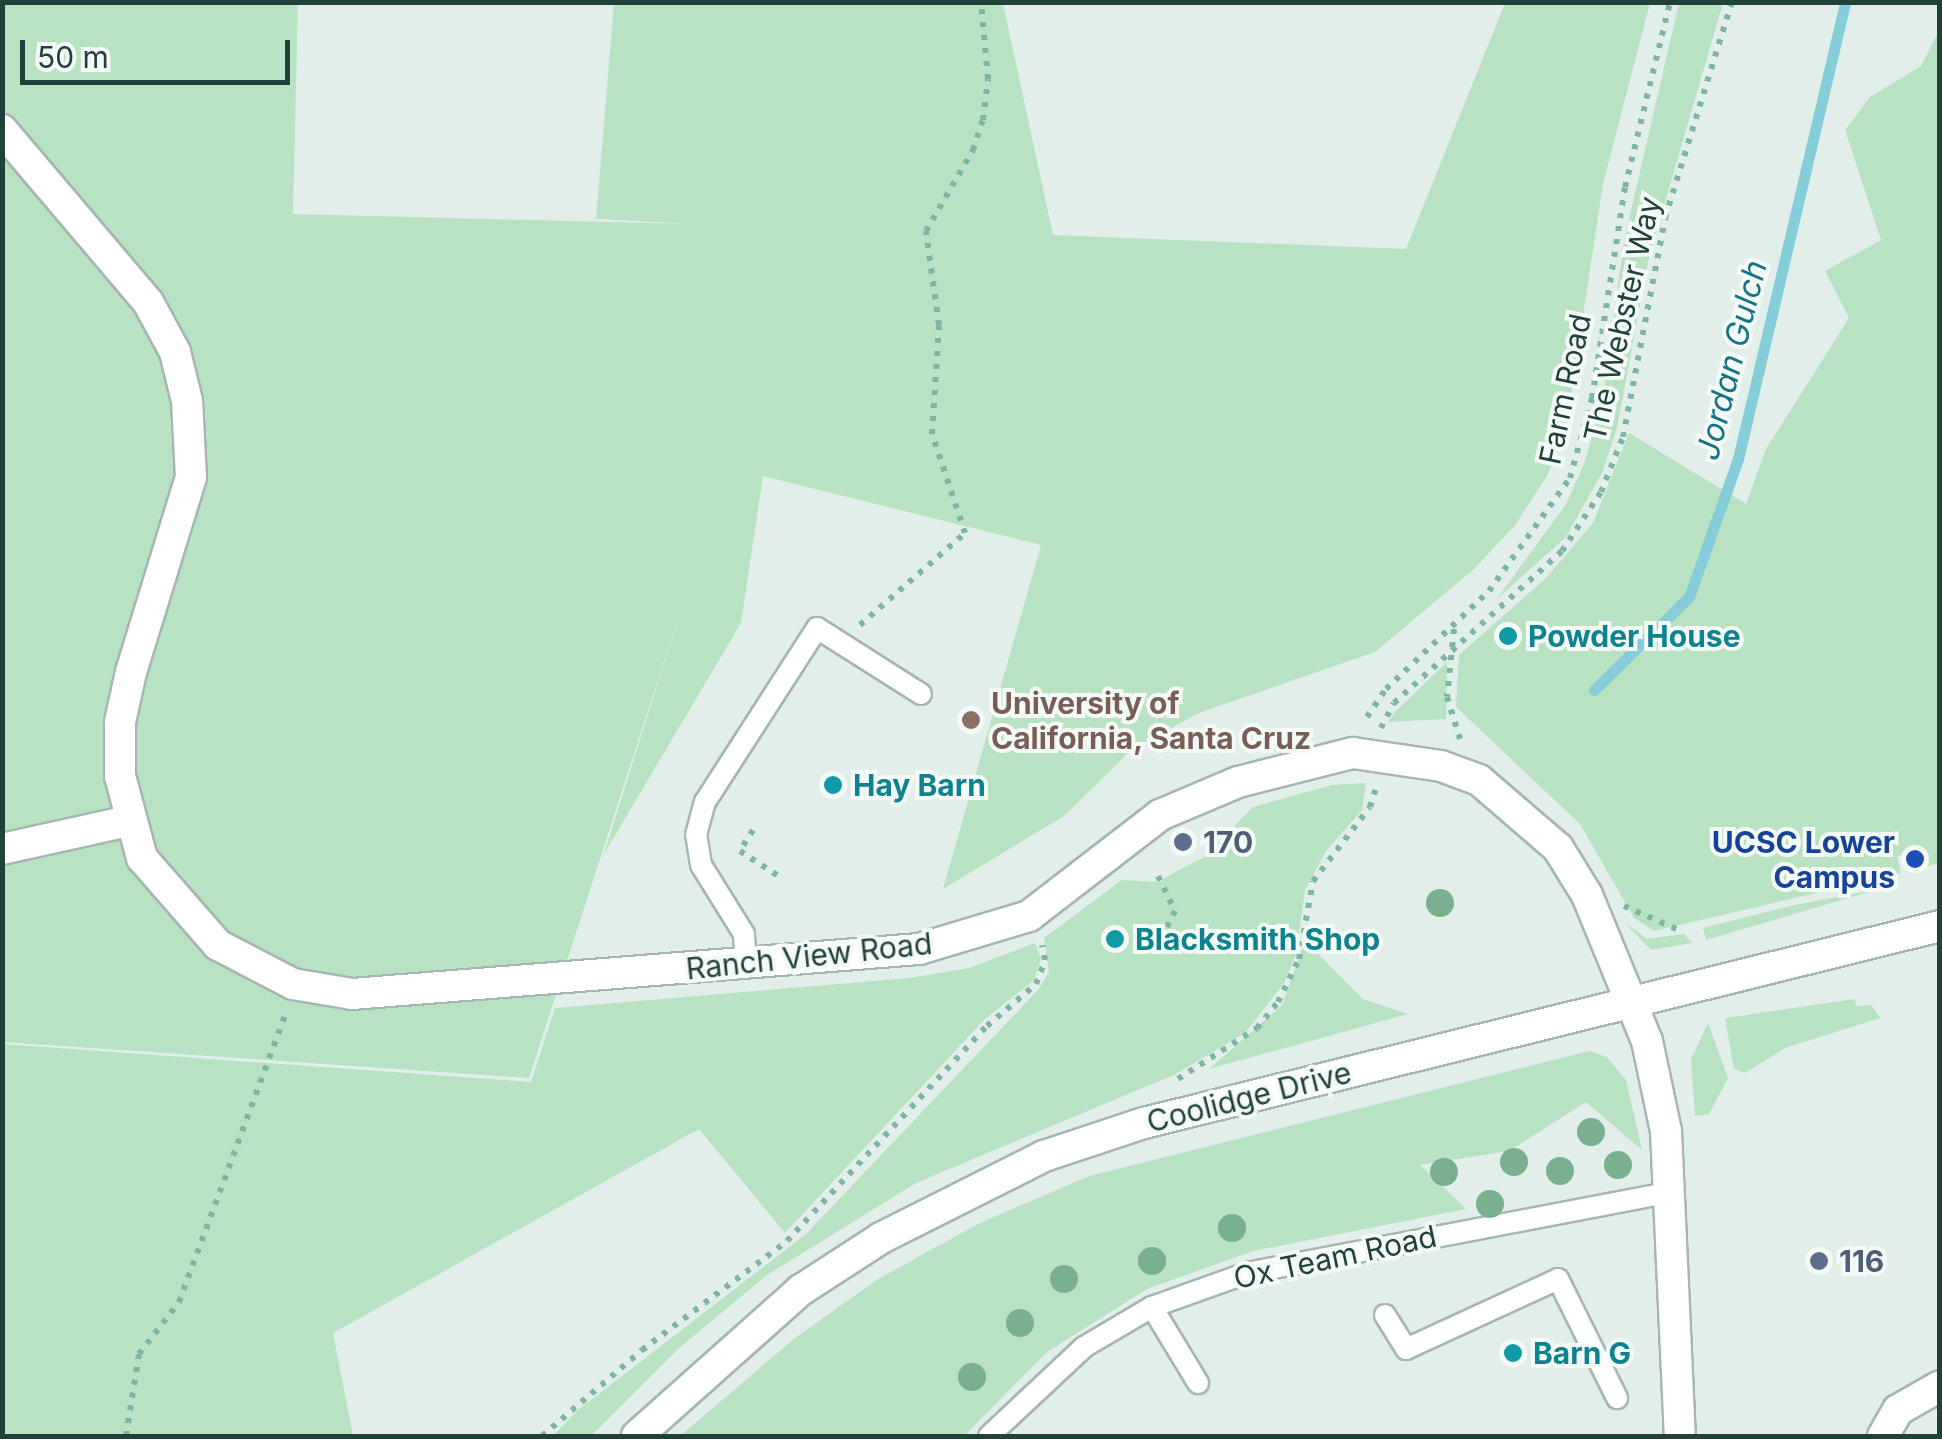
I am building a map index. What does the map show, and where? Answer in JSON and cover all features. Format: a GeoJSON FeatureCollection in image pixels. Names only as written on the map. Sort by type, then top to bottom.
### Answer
{"type":"FeatureCollection","features":[{"type":"Feature","properties":{"kind":"street","name":"Ranch View Road"},"geometry":{"type":"LineString","coordinates":[[2,130],[148,302],[175,352],[187,401],[191,477],[120,722],[128,821],[142,858],[190,920],[249,966],[293,984],[352,994],[919,949],[1004,927],[1075,886],[1160,816],[1292,764],[1381,754],[1480,780],[1558,848],[1586,896],[1648,1041],[1666,1131],[1680,1436]]}},
{"type":"Feature","properties":{"kind":"street"},"geometry":{"type":"LineString","coordinates":[[2,849],[128,821]]}},
{"type":"Feature","properties":{"kind":"street","name":"Coolidge Drive"},"geometry":{"type":"LineString","coordinates":[[637,1436],[701,1373],[801,1290],[880,1238],[1044,1156],[1144,1123],[1940,926]]}},
{"type":"Feature","properties":{"kind":"street"},"geometry":{"type":"LineString","coordinates":[[1883,1436],[1898,1410],[1940,1386]]}},
{"type":"Feature","properties":{"kind":"lane"},"geometry":{"type":"LineString","coordinates":[[746,964],[744,934],[700,865],[696,835],[705,802],[817,628],[921,694]]}},
{"type":"Feature","properties":{"kind":"lane","name":"Ox Team Road"},"geometry":{"type":"LineString","coordinates":[[989,1436],[1084,1346],[1152,1308],[1246,1273],[1668,1193]]}},
{"type":"Feature","properties":{"kind":"lane"},"geometry":{"type":"LineString","coordinates":[[1385,1315],[1406,1349],[1558,1278],[1617,1398]]}},
{"type":"Feature","properties":{"kind":"lane"},"geometry":{"type":"LineString","coordinates":[[1152,1308],[1198,1383]]}},
{"type":"Feature","properties":{"kind":"path"},"geometry":{"type":"LineString","coordinates":[[842,644],[879,604],[914,583],[965,533],[932,434],[939,326],[926,231],[973,150],[983,120],[988,79],[981,2]]}},
{"type":"Feature","properties":{"kind":"path","name":"Farm Road"},"geometry":{"type":"LineString","coordinates":[[1366,717],[1386,689],[1454,626],[1540,526],[1570,478],[1592,398],[1626,187],[1670,2]]}},
{"type":"Feature","properties":{"kind":"path","name":"The Webster Way"},"geometry":{"type":"LineString","coordinates":[[1381,726],[1394,703],[1562,551],[1601,492],[1623,437],[1664,218],[1732,2]]}},
{"type":"Feature","properties":{"kind":"path"},"geometry":{"type":"LineString","coordinates":[[1454,626],[1452,721],[1480,780]]}},
{"type":"Feature","properties":{"kind":"path"},"geometry":{"type":"LineString","coordinates":[[1144,1123],[1161,1088],[1238,1042],[1278,1002],[1299,960],[1312,881],[1370,807],[1379,776]]}},
{"type":"Feature","properties":{"kind":"path"},"geometry":{"type":"LineString","coordinates":[[753,830],[740,851],[782,879]]}},
{"type":"Feature","properties":{"kind":"path"},"geometry":{"type":"LineString","coordinates":[[1158,876],[1175,911],[1166,929]]}},
{"type":"Feature","properties":{"kind":"path"},"geometry":{"type":"LineString","coordinates":[[1622,906],[1677,929]]}},
{"type":"Feature","properties":{"kind":"path"},"geometry":{"type":"LineString","coordinates":[[542,1436],[642,1350],[787,1241],[987,1026],[1036,984],[1045,960],[1038,935]]}},
{"type":"Feature","properties":{"kind":"path"},"geometry":{"type":"LineString","coordinates":[[126,1436],[139,1354],[179,1302],[293,984]]}},
{"type":"Feature","properties":{"kind":"green space"},"geometry":{"type":"Polygon","coordinates":[[[2,3],[298,3],[293,214],[692,224],[596,219],[614,3],[1003,3],[1053,235],[1406,249],[1505,3],[1650,3],[1603,184],[1566,427],[1548,474],[1516,524],[1474,569],[1375,652],[1196,714],[1127,754],[1064,816],[943,889],[1041,545],[763,476],[741,623],[604,854],[681,609],[529,1078],[3,1042],[2,3]]]}},
{"type":"Feature","properties":{"kind":"green space"},"geometry":{"type":"Polygon","coordinates":[[[1679,3],[1723,3],[1648,261],[1617,428],[1602,473],[1566,537],[1497,599],[1566,504],[1584,464],[1602,403],[1624,241],[1679,3]]]}},
{"type":"Feature","properties":{"kind":"green space"},"geometry":{"type":"Polygon","coordinates":[[[1939,31],[1939,863],[1929,866],[1924,851],[1897,856],[1901,873],[1654,931],[1634,918],[1580,824],[1456,707],[1459,655],[1546,578],[1593,523],[1629,433],[1746,504],[1766,449],[1849,318],[1825,271],[1881,240],[1845,130],[1870,97],[1921,66],[1939,31]]]}},
{"type":"Feature","properties":{"kind":"green space"},"geometry":{"type":"Polygon","coordinates":[[[1447,662],[1446,719],[1388,722],[1395,712],[1447,662]]]}},
{"type":"Feature","properties":{"kind":"green space"},"geometry":{"type":"Polygon","coordinates":[[[1366,783],[1362,810],[1326,851],[1305,890],[1296,955],[1284,983],[1246,1032],[1176,1074],[916,1183],[767,1275],[678,1349],[591,1436],[553,1436],[578,1410],[806,1234],[1038,990],[1049,972],[1044,938],[1122,880],[1157,882],[1204,857],[1253,807],[1332,785],[1366,783]]]}},
{"type":"Feature","properties":{"kind":"green space"},"geometry":{"type":"Polygon","coordinates":[[[1879,889],[1706,940],[1703,928],[1879,889]]]}},
{"type":"Feature","properties":{"kind":"green space"},"geometry":{"type":"Polygon","coordinates":[[[1624,922],[1647,939],[1684,934],[1692,943],[1651,950],[1624,922]]]}},
{"type":"Feature","properties":{"kind":"green space"},"geometry":{"type":"Polygon","coordinates":[[[1308,933],[1315,951],[1363,999],[1408,1014],[1209,1069],[1282,1005],[1308,933]]]}},
{"type":"Feature","properties":{"kind":"green space"},"geometry":{"type":"Polygon","coordinates":[[[1035,943],[1041,959],[1034,980],[984,1020],[785,1233],[699,1129],[333,1333],[353,1436],[3,1436],[3,1044],[531,1082],[555,1008],[910,978],[969,968],[1035,943]]]}},
{"type":"Feature","properties":{"kind":"green space"},"geometry":{"type":"Polygon","coordinates":[[[1855,999],[1856,1006],[1871,1005],[1880,1018],[1785,1048],[1745,1073],[1734,1069],[1725,1018],[1855,999]]]}},
{"type":"Feature","properties":{"kind":"green space"},"geometry":{"type":"Polygon","coordinates":[[[1708,1023],[1728,1078],[1709,1114],[1695,1116],[1691,1059],[1708,1023]]]}},
{"type":"Feature","properties":{"kind":"green space"},"geometry":{"type":"Polygon","coordinates":[[[1589,1051],[1607,1057],[1626,1080],[1642,1150],[1586,1102],[1509,1151],[1420,1165],[1466,1209],[1253,1251],[1147,1289],[1047,1352],[964,1436],[680,1436],[795,1338],[878,1279],[980,1223],[1089,1176],[1589,1051]]]}},
{"type":"Feature","properties":{"kind":"waterway","name":"Jordan Gulch"},"geometry":{"type":"LineString","coordinates":[[1594,690],[1689,597],[1738,459],[1845,2]]}},
{"type":"Feature","properties":{"kind":"place","name":"Powder House"},"geometry":{"type":"Point","coordinates":[1508,636]}},
{"type":"Feature","properties":{"kind":"place","name":"University of California, Santa Cruz"},"geometry":{"type":"Point","coordinates":[971,720]}},
{"type":"Feature","properties":{"kind":"place","name":"Hay Barn"},"geometry":{"type":"Point","coordinates":[833,785]}},
{"type":"Feature","properties":{"kind":"place","name":"170"},"geometry":{"type":"Point","coordinates":[1183,842]}},
{"type":"Feature","properties":{"kind":"place","name":"UCSC Lower Campus"},"geometry":{"type":"Point","coordinates":[1915,859]}},
{"type":"Feature","properties":{"kind":"place","name":"Blacksmith Shop"},"geometry":{"type":"Point","coordinates":[1115,939]}},
{"type":"Feature","properties":{"kind":"place","name":"116"},"geometry":{"type":"Point","coordinates":[1819,1261]}},
{"type":"Feature","properties":{"kind":"place","name":"Barn G"},"geometry":{"type":"Point","coordinates":[1513,1353]}}]}
